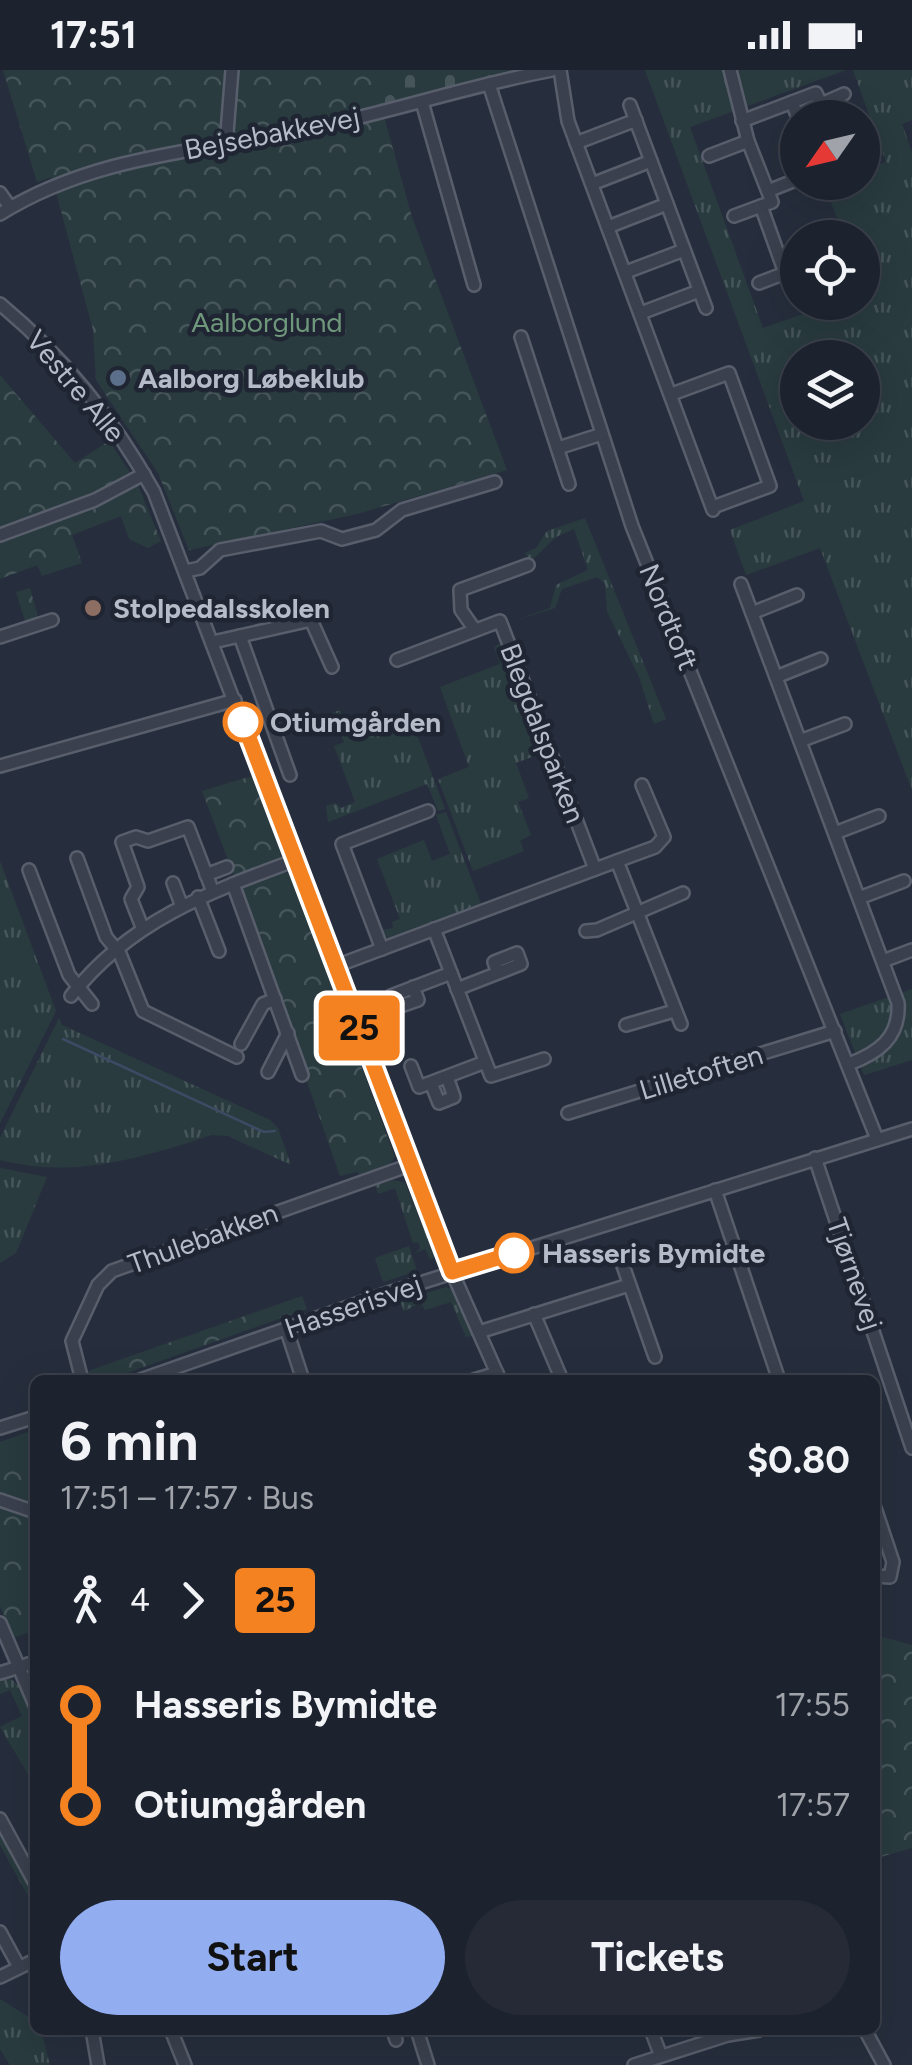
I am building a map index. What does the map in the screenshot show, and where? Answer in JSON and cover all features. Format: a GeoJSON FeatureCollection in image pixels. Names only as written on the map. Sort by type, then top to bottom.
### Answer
{"type":"FeatureCollection","features":[{"type":"Feature","properties":{"kind":"street"},"geometry":{"type":"LineString","coordinates":[[226,145],[232,70]]}},
{"type":"Feature","properties":{"kind":"street","name":"Bejsebakkevej"},"geometry":{"type":"LineString","coordinates":[[5,210],[47,186],[100,168],[226,145],[552,70]]}},
{"type":"Feature","properties":{"kind":"street"},"geometry":{"type":"LineString","coordinates":[[560,70],[576,143],[713,508],[770,486],[728,373],[672,394]]}},
{"type":"Feature","properties":{"kind":"street"},"geometry":{"type":"LineString","coordinates":[[730,70],[748,141],[772,202],[734,216]]}},
{"type":"Feature","properties":{"kind":"street","name":"Nordtoft"},"geometry":{"type":"LineString","coordinates":[[489,84],[632,526],[877,1139]]}},
{"type":"Feature","properties":{"kind":"street"},"geometry":{"type":"LineString","coordinates":[[797,100],[816,93],[819,100]]}},
{"type":"Feature","properties":{"kind":"street"},"geometry":{"type":"LineString","coordinates":[[830,100],[844,94]]}},
{"type":"Feature","properties":{"kind":"street"},"geometry":{"type":"LineString","coordinates":[[422,102],[444,190],[474,284]]}},
{"type":"Feature","properties":{"kind":"street"},"geometry":{"type":"LineString","coordinates":[[630,106],[706,308]]}},
{"type":"Feature","properties":{"kind":"street"},"geometry":{"type":"LineString","coordinates":[[742,121],[780,107]]}},
{"type":"Feature","properties":{"kind":"street"},"geometry":{"type":"LineString","coordinates":[[576,143],[636,120]]}},
{"type":"Feature","properties":{"kind":"street"},"geometry":{"type":"LineString","coordinates":[[709,156],[748,141]]}},
{"type":"Feature","properties":{"kind":"street"},"geometry":{"type":"LineString","coordinates":[[592,184],[651,161]]}},
{"type":"Feature","properties":{"kind":"street"},"geometry":{"type":"LineString","coordinates":[[768,191],[780,186]]}},
{"type":"Feature","properties":{"kind":"street"},"geometry":{"type":"LineString","coordinates":[[0,194],[5,210]]}},
{"type":"Feature","properties":{"kind":"street"},"geometry":{"type":"LineString","coordinates":[[608,227],[667,204]]}},
{"type":"Feature","properties":{"kind":"street"},"geometry":{"type":"LineString","coordinates":[[760,206],[780,258]]}},
{"type":"Feature","properties":{"kind":"street"},"geometry":{"type":"LineString","coordinates":[[626,272],[684,250]]}},
{"type":"Feature","properties":{"kind":"street"},"geometry":{"type":"LineString","coordinates":[[760,283],[780,274]]}},
{"type":"Feature","properties":{"kind":"street"},"geometry":{"type":"LineString","coordinates":[[641,313],[699,291]]}},
{"type":"Feature","properties":{"kind":"street","name":"Vestre Alle"},"geometry":{"type":"LineString","coordinates":[[0,304],[46,344],[93,398],[144,474],[186,571],[410,1165],[498,1375]]}},
{"type":"Feature","properties":{"kind":"street"},"geometry":{"type":"LineString","coordinates":[[521,337],[569,484]]}},
{"type":"Feature","properties":{"kind":"street"},"geometry":{"type":"LineString","coordinates":[[558,448],[602,434]]}},
{"type":"Feature","properties":{"kind":"street"},"geometry":{"type":"LineString","coordinates":[[0,535],[95,500],[144,474]]}},
{"type":"Feature","properties":{"kind":"street"},"geometry":{"type":"LineString","coordinates":[[186,571],[200,568],[220,550],[321,531],[342,539],[376,530],[402,510],[495,482]]}},
{"type":"Feature","properties":{"kind":"street","name":"Blegdalsparken"},"geometry":{"type":"LineString","coordinates":[[475,630],[461,610],[460,590],[528,566]]}},
{"type":"Feature","properties":{"kind":"street"},"geometry":{"type":"LineString","coordinates":[[742,584],[898,1003],[897,1024],[879,1049],[849,1064]]}},
{"type":"Feature","properties":{"kind":"street"},"geometry":{"type":"LineString","coordinates":[[752,614],[797,595]]}},
{"type":"Feature","properties":{"kind":"street"},"geometry":{"type":"LineString","coordinates":[[0,636],[52,620]]}},
{"type":"Feature","properties":{"kind":"street"},"geometry":{"type":"LineString","coordinates":[[213,642],[311,620],[332,667]]}},
{"type":"Feature","properties":{"kind":"street","name":"Blegdalsparken"},"geometry":{"type":"LineString","coordinates":[[397,660],[500,621],[595,869]]}},
{"type":"Feature","properties":{"kind":"street"},"geometry":{"type":"LineString","coordinates":[[240,636],[290,775]]}},
{"type":"Feature","properties":{"kind":"street"},"geometry":{"type":"LineString","coordinates":[[776,677],[821,660]]}},
{"type":"Feature","properties":{"kind":"street"},"geometry":{"type":"LineString","coordinates":[[0,766],[235,700]]}},
{"type":"Feature","properties":{"kind":"street"},"geometry":{"type":"LineString","coordinates":[[800,740],[845,724]]}},
{"type":"Feature","properties":{"kind":"street"},"geometry":{"type":"LineString","coordinates":[[336,966],[655,848],[664,838],[650,795],[642,785]]}},
{"type":"Feature","properties":{"kind":"street"},"geometry":{"type":"LineString","coordinates":[[382,949],[342,844],[428,811]]}},
{"type":"Feature","properties":{"kind":"street"},"geometry":{"type":"LineString","coordinates":[[835,833],[879,816]]}},
{"type":"Feature","properties":{"kind":"street"},"geometry":{"type":"LineString","coordinates":[[142,927],[131,899],[138,887],[122,842],[136,837],[148,841],[188,827],[212,892]]}},
{"type":"Feature","properties":{"kind":"street"},"geometry":{"type":"LineString","coordinates":[[77,858],[106,937],[115,948],[143,1011],[238,1058]]}},
{"type":"Feature","properties":{"kind":"street"},"geometry":{"type":"LineString","coordinates":[[70,996],[115,948],[180,904],[296,860]]}},
{"type":"Feature","properties":{"kind":"street"},"geometry":{"type":"LineString","coordinates":[[616,860],[681,1024]]}},
{"type":"Feature","properties":{"kind":"street"},"geometry":{"type":"LineString","coordinates":[[206,874],[227,866]]}},
{"type":"Feature","properties":{"kind":"street"},"geometry":{"type":"LineString","coordinates":[[29,870],[69,975],[92,1004]]}},
{"type":"Feature","properties":{"kind":"street"},"geometry":{"type":"LineString","coordinates":[[860,898],[904,880]]}},
{"type":"Feature","properties":{"kind":"street"},"geometry":{"type":"LineString","coordinates":[[172,883],[180,904]]}},
{"type":"Feature","properties":{"kind":"street"},"geometry":{"type":"LineString","coordinates":[[233,884],[302,1075]]}},
{"type":"Feature","properties":{"kind":"street"},"geometry":{"type":"LineString","coordinates":[[586,930],[683,894]]}},
{"type":"Feature","properties":{"kind":"street"},"geometry":{"type":"LineString","coordinates":[[198,897],[219,951]]}},
{"type":"Feature","properties":{"kind":"street"},"geometry":{"type":"LineString","coordinates":[[434,929],[491,1076],[544,1059]]}},
{"type":"Feature","properties":{"kind":"street"},"geometry":{"type":"LineString","coordinates":[[883,961],[912,950]]}},
{"type":"Feature","properties":{"kind":"street"},"geometry":{"type":"LineString","coordinates":[[414,987],[451,973]]}},
{"type":"Feature","properties":{"kind":"street"},"geometry":{"type":"LineString","coordinates":[[457,989],[498,973]]}},
{"type":"Feature","properties":{"kind":"street"},"geometry":{"type":"LineString","coordinates":[[241,1044],[263,1004],[275,999]]}},
{"type":"Feature","properties":{"kind":"street"},"geometry":{"type":"LineString","coordinates":[[626,1025],[674,1010]]}},
{"type":"Feature","properties":{"kind":"street","name":"Lilletoften"},"geometry":{"type":"LineString","coordinates":[[568,1113],[835,1031]]}},
{"type":"Feature","properties":{"kind":"street"},"geometry":{"type":"LineString","coordinates":[[268,1072],[288,1033]]}},
{"type":"Feature","properties":{"kind":"street"},"geometry":{"type":"LineString","coordinates":[[410,1066],[419,1088],[485,1062]]}},
{"type":"Feature","properties":{"kind":"street"},"geometry":{"type":"LineString","coordinates":[[431,1082],[439,1103],[454,1097],[447,1077]]}},
{"type":"Feature","properties":{"kind":"street","name":"Hasserisvej"},"geometry":{"type":"LineString","coordinates":[[154,1375],[452,1272],[912,1128]]}},
{"type":"Feature","properties":{"kind":"street","name":"Tjørnevej"},"geometry":{"type":"LineString","coordinates":[[815,1158],[912,1448]]}},
{"type":"Feature","properties":{"kind":"street","name":"Thulebakken"},"geometry":{"type":"LineString","coordinates":[[81,1375],[72,1341],[98,1285],[112,1272],[410,1165]]}},
{"type":"Feature","properties":{"kind":"street"},"geometry":{"type":"LineString","coordinates":[[715,1190],[777,1375]]}},
{"type":"Feature","properties":{"kind":"street"},"geometry":{"type":"LineString","coordinates":[[621,1260],[655,1356]]}},
{"type":"Feature","properties":{"kind":"street"},"geometry":{"type":"LineString","coordinates":[[478,1332],[629,1284]]}},
{"type":"Feature","properties":{"kind":"street"},"geometry":{"type":"LineString","coordinates":[[534,1314],[560,1375]]}},
{"type":"Feature","properties":{"kind":"street"},"geometry":{"type":"LineString","coordinates":[[286,1328],[301,1375]]}},
{"type":"Feature","properties":{"kind":"street"},"geometry":{"type":"LineString","coordinates":[[880,1386],[892,1382]]}},
{"type":"Feature","properties":{"kind":"street"},"geometry":{"type":"LineString","coordinates":[[0,1428],[30,1419]]}},
{"type":"Feature","properties":{"kind":"street"},"geometry":{"type":"LineString","coordinates":[[0,1500],[30,1510]]}},
{"type":"Feature","properties":{"kind":"street"},"geometry":{"type":"LineString","coordinates":[[880,1524],[892,1562],[890,1577],[880,1576]]}},
{"type":"Feature","properties":{"kind":"street"},"geometry":{"type":"LineString","coordinates":[[0,1623],[30,1693]]}},
{"type":"Feature","properties":{"kind":"street"},"geometry":{"type":"LineString","coordinates":[[0,1673],[30,1664]]}},
{"type":"Feature","properties":{"kind":"street"},"geometry":{"type":"LineString","coordinates":[[0,1819],[30,1874]]}},
{"type":"Feature","properties":{"kind":"street"},"geometry":{"type":"LineString","coordinates":[[0,1932],[19,1967]]}},
{"type":"Feature","properties":{"kind":"street"},"geometry":{"type":"LineString","coordinates":[[0,1976],[30,1962]]}},
{"type":"Feature","properties":{"kind":"street"},"geometry":{"type":"LineString","coordinates":[[93,2035],[98,2065]]}},
{"type":"Feature","properties":{"kind":"street"},"geometry":{"type":"LineString","coordinates":[[173,2035],[185,2065]]}},
{"type":"Feature","properties":{"kind":"street"},"geometry":{"type":"LineString","coordinates":[[421,2035],[428,2065]]}},
{"type":"Feature","properties":{"kind":"street"},"geometry":{"type":"LineString","coordinates":[[653,2035],[661,2056]]}},
{"type":"Feature","properties":{"kind":"street"},"geometry":{"type":"LineString","coordinates":[[634,2065],[739,2035]]}},
{"type":"Feature","properties":{"kind":"street"},"geometry":{"type":"LineString","coordinates":[[867,2035],[884,2065]]}},
{"type":"Feature","properties":{"kind":"green space","name":"Aalborglund"},"geometry":{"type":"Polygon","coordinates":[[[3,70],[386,70],[381,106],[412,217],[507,470],[357,514],[189,550],[158,473],[96,380],[93,330],[52,177],[37,182],[3,70]]]}},
{"type":"Feature","properties":{"kind":"green space"},"geometry":{"type":"Polygon","coordinates":[[[375,70],[522,70],[381,106],[375,70]]]}},
{"type":"Feature","properties":{"kind":"green space"},"geometry":{"type":"Polygon","coordinates":[[[645,70],[846,70],[690,127],[763,328],[786,320],[880,320],[880,220],[838,220],[830,200],[880,200],[880,164],[886,162],[880,145],[880,100],[864,100],[853,70],[912,70],[912,120],[902,124],[912,152],[912,790],[820,548],[746,575],[730,530],[804,501],[781,440],[880,440],[880,340],[780,340],[780,436],[645,70]]]}},
{"type":"Feature","properties":{"kind":"green space"},"geometry":{"type":"Polygon","coordinates":[[[0,375],[75,463],[109,441],[137,483],[161,541],[148,548],[129,539],[121,516],[72,535],[82,563],[42,576],[37,565],[0,579],[0,375]]]}},
{"type":"Feature","properties":{"kind":"green space"},"geometry":{"type":"Polygon","coordinates":[[[585,518],[666,719],[654,724],[639,677],[607,611],[605,584],[597,577],[562,589],[555,608],[514,621],[550,608],[556,585],[588,570],[574,529],[556,537],[531,561],[525,553],[536,548],[547,531],[585,518]]]}},
{"type":"Feature","properties":{"kind":"green space"},"geometry":{"type":"Polygon","coordinates":[[[30,588],[38,617],[25,621],[16,592],[30,588]]]}},
{"type":"Feature","properties":{"kind":"green space"},"geometry":{"type":"Polygon","coordinates":[[[503,642],[547,758],[542,753],[516,763],[529,798],[518,802],[531,835],[520,841],[524,851],[473,871],[438,779],[469,767],[440,687],[500,664],[494,647],[503,642]]]}},
{"type":"Feature","properties":{"kind":"green space"},"geometry":{"type":"Polygon","coordinates":[[[340,710],[351,737],[410,716],[445,809],[438,811],[427,784],[328,822],[326,806],[335,803],[341,808],[355,802],[334,746],[344,742],[332,713],[340,710]]]}},
{"type":"Feature","properties":{"kind":"green space"},"geometry":{"type":"Polygon","coordinates":[[[252,776],[282,857],[235,878],[202,791],[252,776]]]}},
{"type":"Feature","properties":{"kind":"green space"},"geometry":{"type":"Polygon","coordinates":[[[446,812],[481,904],[389,940],[382,930],[393,928],[392,922],[400,919],[377,859],[424,840],[432,861],[450,854],[436,815],[446,812]]]}},
{"type":"Feature","properties":{"kind":"green space"},"geometry":{"type":"Polygon","coordinates":[[[0,861],[56,1011],[0,1123],[0,861]]]}},
{"type":"Feature","properties":{"kind":"green space"},"geometry":{"type":"Polygon","coordinates":[[[281,872],[290,874],[395,1157],[386,1168],[360,1178],[358,1172],[340,1176],[239,888],[281,872]]]}},
{"type":"Feature","properties":{"kind":"green space"},"geometry":{"type":"Polygon","coordinates":[[[912,989],[912,1060],[864,1075],[840,1014],[912,989]]]}},
{"type":"Feature","properties":{"kind":"green space"},"geometry":{"type":"Polygon","coordinates":[[[59,1018],[62,1025],[270,1120],[278,1128],[291,1165],[228,1136],[212,1135],[133,1158],[81,1167],[0,1160],[0,1138],[59,1018]]]}},
{"type":"Feature","properties":{"kind":"green space"},"geometry":{"type":"Polygon","coordinates":[[[0,1168],[47,1177],[16,1253],[0,1263],[0,1168]]]}},
{"type":"Feature","properties":{"kind":"green space"},"geometry":{"type":"Polygon","coordinates":[[[393,1180],[405,1183],[435,1257],[430,1259],[425,1249],[416,1253],[420,1248],[418,1242],[413,1243],[395,1188],[378,1194],[375,1185],[393,1180]]]}},
{"type":"Feature","properties":{"kind":"green space"},"geometry":{"type":"Polygon","coordinates":[[[409,1246],[417,1271],[383,1282],[375,1258],[409,1246]]]}},
{"type":"Feature","properties":{"kind":"green space"},"geometry":{"type":"Polygon","coordinates":[[[446,1287],[452,1289],[473,1336],[466,1337],[451,1302],[425,1310],[421,1303],[404,1311],[400,1301],[446,1287]]]}},
{"type":"Feature","properties":{"kind":"green space"},"geometry":{"type":"Polygon","coordinates":[[[302,1296],[307,1309],[121,1375],[92,1375],[88,1371],[302,1296]]]}},
{"type":"Feature","properties":{"kind":"green space"},"geometry":{"type":"Polygon","coordinates":[[[30,1432],[30,1503],[0,1494],[0,1442],[30,1432]]]}},
{"type":"Feature","properties":{"kind":"green space"},"geometry":{"type":"Polygon","coordinates":[[[0,1507],[30,1517],[30,1632],[13,1638],[0,1606],[0,1507]]]}},
{"type":"Feature","properties":{"kind":"green space"},"geometry":{"type":"Polygon","coordinates":[[[880,1636],[912,1645],[912,1848],[880,1857],[880,1636]]]}},
{"type":"Feature","properties":{"kind":"green space"},"geometry":{"type":"Polygon","coordinates":[[[9,1678],[20,1687],[30,1707],[30,1778],[0,1727],[22,1716],[10,1690],[0,1694],[0,1681],[9,1678]]]}},
{"type":"Feature","properties":{"kind":"green space"},"geometry":{"type":"Polygon","coordinates":[[[0,1828],[30,1882],[30,1900],[0,1845],[0,1828]]]}},
{"type":"Feature","properties":{"kind":"green space"},"geometry":{"type":"Polygon","coordinates":[[[0,1999],[30,2018],[30,2035],[42,2035],[50,2065],[10,2065],[0,2049],[0,1999]]]}},
{"type":"Feature","properties":{"kind":"waterway"},"geometry":{"type":"LineString","coordinates":[[63,1039],[264,1132],[275,1131]]}},
{"type":"Feature","properties":{"kind":"bus line","name":"25"},"geometry":{"type":"LineString","coordinates":[[243,722],[452,1272],[514,1253]]}},
{"type":"Feature","properties":{"kind":"place","name":"Aalborg Løbeklub"},"geometry":{"type":"Point","coordinates":[118,378]}},
{"type":"Feature","properties":{"kind":"place","name":"Stolpedalsskolen"},"geometry":{"type":"Point","coordinates":[93,608]}},
{"type":"Feature","properties":{"kind":"place","name":"Otiumgården"},"geometry":{"type":"Point","coordinates":[243,722]}},
{"type":"Feature","properties":{"kind":"place","name":"Hasseris Bymidte"},"geometry":{"type":"Point","coordinates":[514,1253]}}]}
